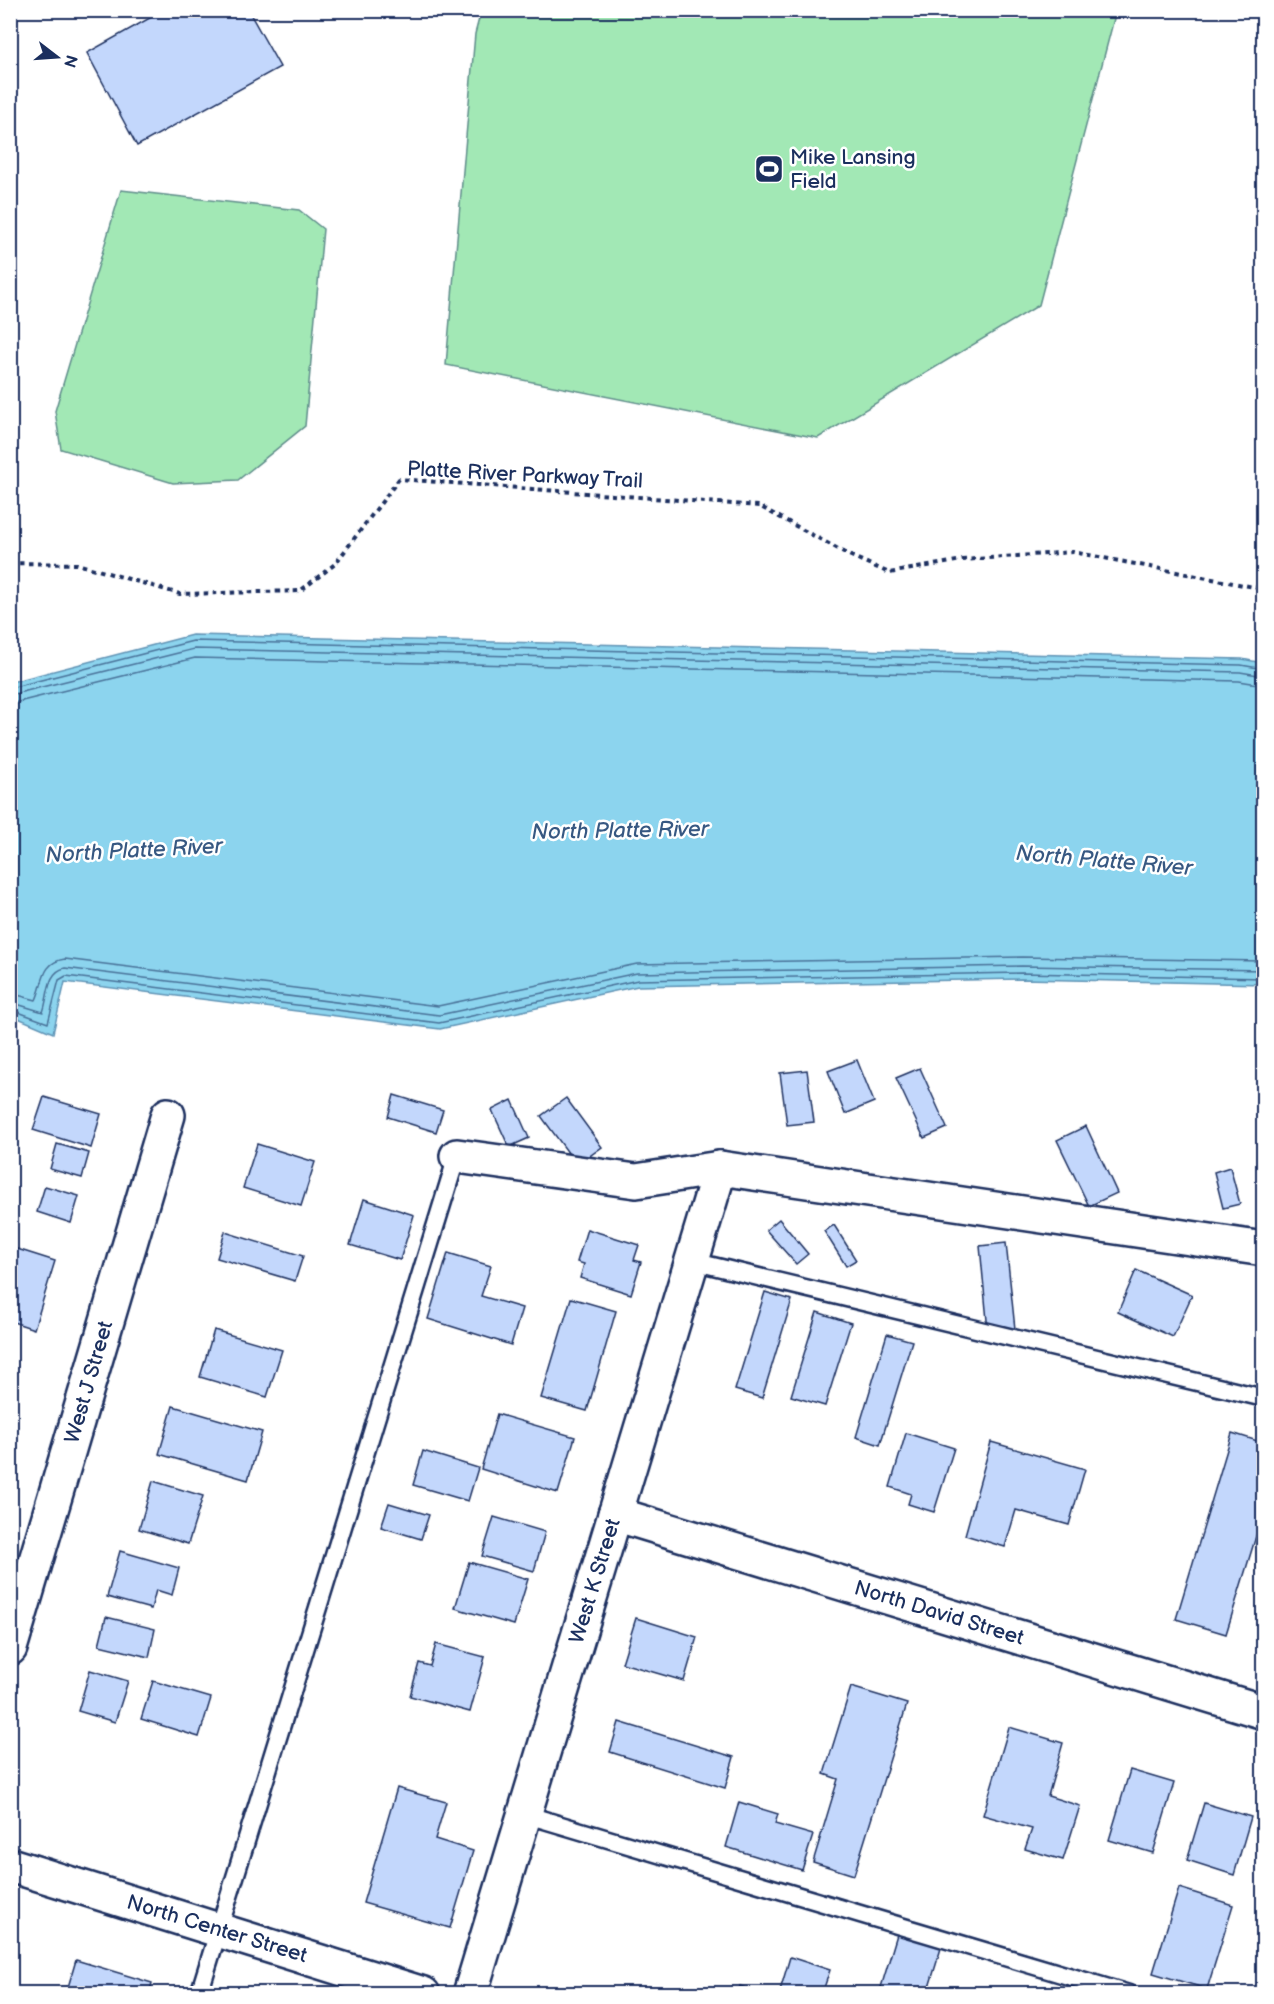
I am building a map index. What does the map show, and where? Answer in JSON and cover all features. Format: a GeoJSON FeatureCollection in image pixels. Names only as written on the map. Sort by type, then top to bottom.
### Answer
{"type":"FeatureCollection","features":[{"type":"Feature","properties":{"kind":"street","name":"West J Street"},"geometry":{"type":"LineString","coordinates":[[10,1648],[168,1115]]}},
{"type":"Feature","properties":{"kind":"street"},"geometry":{"type":"LineString","coordinates":[[457,1156],[636,1181],[720,1168],[1263,1249]]}},
{"type":"Feature","properties":{"kind":"street","name":"West K Street"},"geometry":{"type":"LineString","coordinates":[[470,1994],[720,1168]]}},
{"type":"Feature","properties":{"kind":"street","name":"North David Street"},"geometry":{"type":"LineString","coordinates":[[615,1514],[1263,1712]]}},
{"type":"Feature","properties":{"kind":"street","name":"North Center Street"},"geometry":{"type":"LineString","coordinates":[[10,1865],[423,1994]]}},
{"type":"Feature","properties":{"kind":"lane"},"geometry":{"type":"LineString","coordinates":[[198,1994],[457,1156]]}},
{"type":"Feature","properties":{"kind":"lane"},"geometry":{"type":"LineString","coordinates":[[692,1261],[1263,1398]]}},
{"type":"Feature","properties":{"kind":"lane"},"geometry":{"type":"LineString","coordinates":[[524,1814],[1129,1994]]}},
{"type":"Feature","properties":{"kind":"path","name":"Platte River Parkway Trail"},"geometry":{"type":"LineString","coordinates":[[10,563],[77,564],[180,594],[300,591],[335,564],[399,479],[759,506],[851,556],[889,573],[962,560],[1073,552],[1263,589]]}},
{"type":"Feature","properties":{"kind":"green space","name":"Mike Lansing Field"},"geometry":{"type":"Polygon","coordinates":[[[481,10],[1116,11],[1039,305],[818,438],[446,365],[475,34],[481,10]]]}},
{"type":"Feature","properties":{"kind":"green space"},"geometry":{"type":"Polygon","coordinates":[[[121,190],[299,210],[323,229],[305,426],[238,480],[173,483],[61,449],[55,411],[121,190]]]}},
{"type":"Feature","properties":{"kind":"water","name":"North Platte River"},"geometry":{"type":"Polygon","coordinates":[[[192,635],[1242,659],[1263,663],[1263,984],[1022,979],[638,986],[440,1029],[65,982],[53,1033],[11,1015],[11,682],[192,635]]]}},
{"type":"Feature","properties":{"kind":"building"},"geometry":{"type":"Polygon","coordinates":[[[164,10],[248,10],[280,67],[137,146],[87,53],[164,10]]]}},
{"type":"Feature","properties":{"kind":"building"},"geometry":{"type":"Polygon","coordinates":[[[857,1060],[874,1102],[845,1114],[828,1071],[857,1060]]]}},
{"type":"Feature","properties":{"kind":"building"},"geometry":{"type":"Polygon","coordinates":[[[920,1068],[947,1128],[924,1138],[896,1078],[920,1068]]]}},
{"type":"Feature","properties":{"kind":"building"},"geometry":{"type":"Polygon","coordinates":[[[807,1070],[814,1122],[787,1125],[780,1073],[807,1070]]]}},
{"type":"Feature","properties":{"kind":"building"},"geometry":{"type":"Polygon","coordinates":[[[394,1095],[443,1110],[436,1132],[388,1117],[394,1095]]]}},
{"type":"Feature","properties":{"kind":"building"},"geometry":{"type":"Polygon","coordinates":[[[44,1097],[101,1114],[91,1148],[33,1130],[44,1097]]]}},
{"type":"Feature","properties":{"kind":"building"},"geometry":{"type":"Polygon","coordinates":[[[566,1098],[602,1147],[577,1165],[541,1116],[566,1098]]]}},
{"type":"Feature","properties":{"kind":"building"},"geometry":{"type":"Polygon","coordinates":[[[512,1100],[529,1138],[509,1147],[492,1110],[512,1100]]]}},
{"type":"Feature","properties":{"kind":"building"},"geometry":{"type":"Polygon","coordinates":[[[1086,1126],[1117,1193],[1089,1206],[1057,1140],[1086,1126]]]}},
{"type":"Feature","properties":{"kind":"building"},"geometry":{"type":"Polygon","coordinates":[[[57,1144],[89,1153],[82,1178],[50,1169],[57,1144]]]}},
{"type":"Feature","properties":{"kind":"building"},"geometry":{"type":"Polygon","coordinates":[[[257,1144],[315,1162],[301,1206],[243,1188],[257,1144]]]}},
{"type":"Feature","properties":{"kind":"building"},"geometry":{"type":"Polygon","coordinates":[[[1230,1167],[1240,1204],[1223,1208],[1214,1172],[1230,1167]]]}},
{"type":"Feature","properties":{"kind":"building"},"geometry":{"type":"Polygon","coordinates":[[[45,1186],[79,1196],[71,1223],[37,1212],[45,1186]]]}},
{"type":"Feature","properties":{"kind":"building"},"geometry":{"type":"Polygon","coordinates":[[[364,1199],[414,1215],[400,1260],[350,1245],[364,1199]]]}},
{"type":"Feature","properties":{"kind":"building"},"geometry":{"type":"Polygon","coordinates":[[[779,1219],[808,1254],[796,1264],[766,1230],[779,1219]]]}},
{"type":"Feature","properties":{"kind":"building"},"geometry":{"type":"Polygon","coordinates":[[[834,1225],[856,1260],[846,1266],[824,1231],[834,1225]]]}},
{"type":"Feature","properties":{"kind":"building"},"geometry":{"type":"Polygon","coordinates":[[[587,1229],[639,1245],[634,1260],[641,1262],[631,1294],[580,1278],[584,1264],[577,1262],[587,1229]]]}},
{"type":"Feature","properties":{"kind":"building"},"geometry":{"type":"Polygon","coordinates":[[[225,1232],[303,1256],[295,1281],[217,1258],[225,1232]]]}},
{"type":"Feature","properties":{"kind":"building"},"geometry":{"type":"Polygon","coordinates":[[[1006,1243],[1015,1329],[988,1331],[980,1246],[1006,1243]]]}},
{"type":"Feature","properties":{"kind":"building"},"geometry":{"type":"Polygon","coordinates":[[[14,1248],[55,1261],[34,1329],[10,1321],[10,1259],[14,1248]]]}},
{"type":"Feature","properties":{"kind":"building"},"geometry":{"type":"Polygon","coordinates":[[[448,1253],[491,1266],[481,1296],[522,1308],[511,1345],[428,1319],[448,1253]]]}},
{"type":"Feature","properties":{"kind":"building"},"geometry":{"type":"Polygon","coordinates":[[[1136,1270],[1192,1295],[1173,1337],[1118,1312],[1136,1270]]]}},
{"type":"Feature","properties":{"kind":"building"},"geometry":{"type":"Polygon","coordinates":[[[765,1292],[792,1300],[762,1398],[735,1390],[765,1292]]]}},
{"type":"Feature","properties":{"kind":"building"},"geometry":{"type":"Polygon","coordinates":[[[571,1298],[616,1311],[587,1411],[541,1398],[571,1298]]]}},
{"type":"Feature","properties":{"kind":"building"},"geometry":{"type":"Polygon","coordinates":[[[817,1312],[851,1323],[825,1406],[791,1396],[817,1312]]]}},
{"type":"Feature","properties":{"kind":"building"},"geometry":{"type":"Polygon","coordinates":[[[214,1330],[282,1350],[267,1397],[200,1377],[214,1330]]]}},
{"type":"Feature","properties":{"kind":"building"},"geometry":{"type":"Polygon","coordinates":[[[887,1334],[912,1341],[880,1445],[856,1437],[887,1334]]]}},
{"type":"Feature","properties":{"kind":"building"},"geometry":{"type":"Polygon","coordinates":[[[173,1406],[262,1432],[248,1480],[159,1454],[173,1406]]]}},
{"type":"Feature","properties":{"kind":"building"},"geometry":{"type":"Polygon","coordinates":[[[497,1414],[575,1437],[558,1493],[481,1469],[497,1414]]]}},
{"type":"Feature","properties":{"kind":"building"},"geometry":{"type":"Polygon","coordinates":[[[906,1433],[954,1448],[934,1512],[908,1504],[911,1494],[890,1487],[906,1433]]]}},
{"type":"Feature","properties":{"kind":"building"},"geometry":{"type":"Polygon","coordinates":[[[1232,1433],[1264,1443],[1264,1510],[1226,1634],[1176,1619],[1232,1433]]]}},
{"type":"Feature","properties":{"kind":"building"},"geometry":{"type":"Polygon","coordinates":[[[991,1442],[1085,1469],[1069,1525],[1016,1510],[1005,1547],[965,1535],[991,1442]]]}},
{"type":"Feature","properties":{"kind":"building"},"geometry":{"type":"Polygon","coordinates":[[[423,1451],[478,1468],[468,1501],[413,1485],[423,1451]]]}},
{"type":"Feature","properties":{"kind":"building"},"geometry":{"type":"Polygon","coordinates":[[[153,1481],[203,1496],[188,1544],[139,1529],[153,1481]]]}},
{"type":"Feature","properties":{"kind":"building"},"geometry":{"type":"Polygon","coordinates":[[[389,1503],[429,1515],[421,1539],[381,1527],[389,1503]]]}},
{"type":"Feature","properties":{"kind":"building"},"geometry":{"type":"Polygon","coordinates":[[[494,1517],[545,1532],[534,1571],[482,1556],[494,1517]]]}},
{"type":"Feature","properties":{"kind":"building"},"geometry":{"type":"Polygon","coordinates":[[[120,1551],[179,1568],[172,1595],[156,1590],[151,1609],[107,1597],[120,1551]]]}},
{"type":"Feature","properties":{"kind":"building"},"geometry":{"type":"Polygon","coordinates":[[[469,1562],[528,1579],[514,1625],[455,1608],[469,1562]]]}},
{"type":"Feature","properties":{"kind":"building"},"geometry":{"type":"Polygon","coordinates":[[[106,1617],[155,1629],[149,1657],[99,1645],[106,1617]]]}},
{"type":"Feature","properties":{"kind":"building"},"geometry":{"type":"Polygon","coordinates":[[[636,1618],[697,1637],[684,1681],[622,1663],[636,1618]]]}},
{"type":"Feature","properties":{"kind":"building"},"geometry":{"type":"Polygon","coordinates":[[[436,1644],[485,1657],[470,1712],[410,1696],[419,1663],[430,1666],[436,1644]]]}},
{"type":"Feature","properties":{"kind":"building"},"geometry":{"type":"Polygon","coordinates":[[[90,1670],[128,1681],[115,1722],[78,1711],[90,1670]]]}},
{"type":"Feature","properties":{"kind":"building"},"geometry":{"type":"Polygon","coordinates":[[[153,1681],[211,1698],[199,1737],[141,1719],[153,1681]]]}},
{"type":"Feature","properties":{"kind":"building"},"geometry":{"type":"Polygon","coordinates":[[[851,1687],[907,1704],[854,1875],[813,1862],[838,1779],[824,1774],[851,1687]]]}},
{"type":"Feature","properties":{"kind":"building"},"geometry":{"type":"Polygon","coordinates":[[[619,1722],[734,1757],[725,1788],[610,1752],[619,1722]]]}},
{"type":"Feature","properties":{"kind":"building"},"geometry":{"type":"Polygon","coordinates":[[[1009,1727],[1063,1743],[1048,1796],[1080,1806],[1063,1860],[1025,1849],[1032,1829],[983,1815],[1009,1727]]]}},
{"type":"Feature","properties":{"kind":"building"},"geometry":{"type":"Polygon","coordinates":[[[1130,1770],[1174,1783],[1153,1853],[1109,1840],[1130,1770]]]}},
{"type":"Feature","properties":{"kind":"building"},"geometry":{"type":"Polygon","coordinates":[[[397,1788],[446,1802],[435,1839],[473,1851],[450,1928],[363,1903],[397,1788]]]}},
{"type":"Feature","properties":{"kind":"building"},"geometry":{"type":"Polygon","coordinates":[[[739,1802],[778,1814],[775,1824],[813,1835],[802,1870],[726,1847],[739,1802]]]}},
{"type":"Feature","properties":{"kind":"building"},"geometry":{"type":"Polygon","coordinates":[[[1204,1803],[1251,1817],[1234,1875],[1187,1860],[1204,1803]]]}},
{"type":"Feature","properties":{"kind":"building"},"geometry":{"type":"Polygon","coordinates":[[[1179,1888],[1233,1905],[1207,1989],[1153,1973],[1179,1888]]]}},
{"type":"Feature","properties":{"kind":"building"},"geometry":{"type":"Polygon","coordinates":[[[898,1931],[942,1945],[927,1994],[879,1994],[898,1931]]]}},
{"type":"Feature","properties":{"kind":"building"},"geometry":{"type":"Polygon","coordinates":[[[790,1957],[830,1970],[822,1994],[779,1994],[790,1957]]]}},
{"type":"Feature","properties":{"kind":"building"},"geometry":{"type":"Polygon","coordinates":[[[76,1960],[152,1983],[149,1994],[66,1994],[76,1960]]]}},
{"type":"Feature","properties":{"kind":"building"},"geometry":{"type":"Polygon","coordinates":[[[740,1986],[765,1994],[737,1994],[740,1986]]]}},
{"type":"Feature","properties":{"kind":"place","name":"Mike Lansing Field"},"geometry":{"type":"Point","coordinates":[769,169]}}]}
